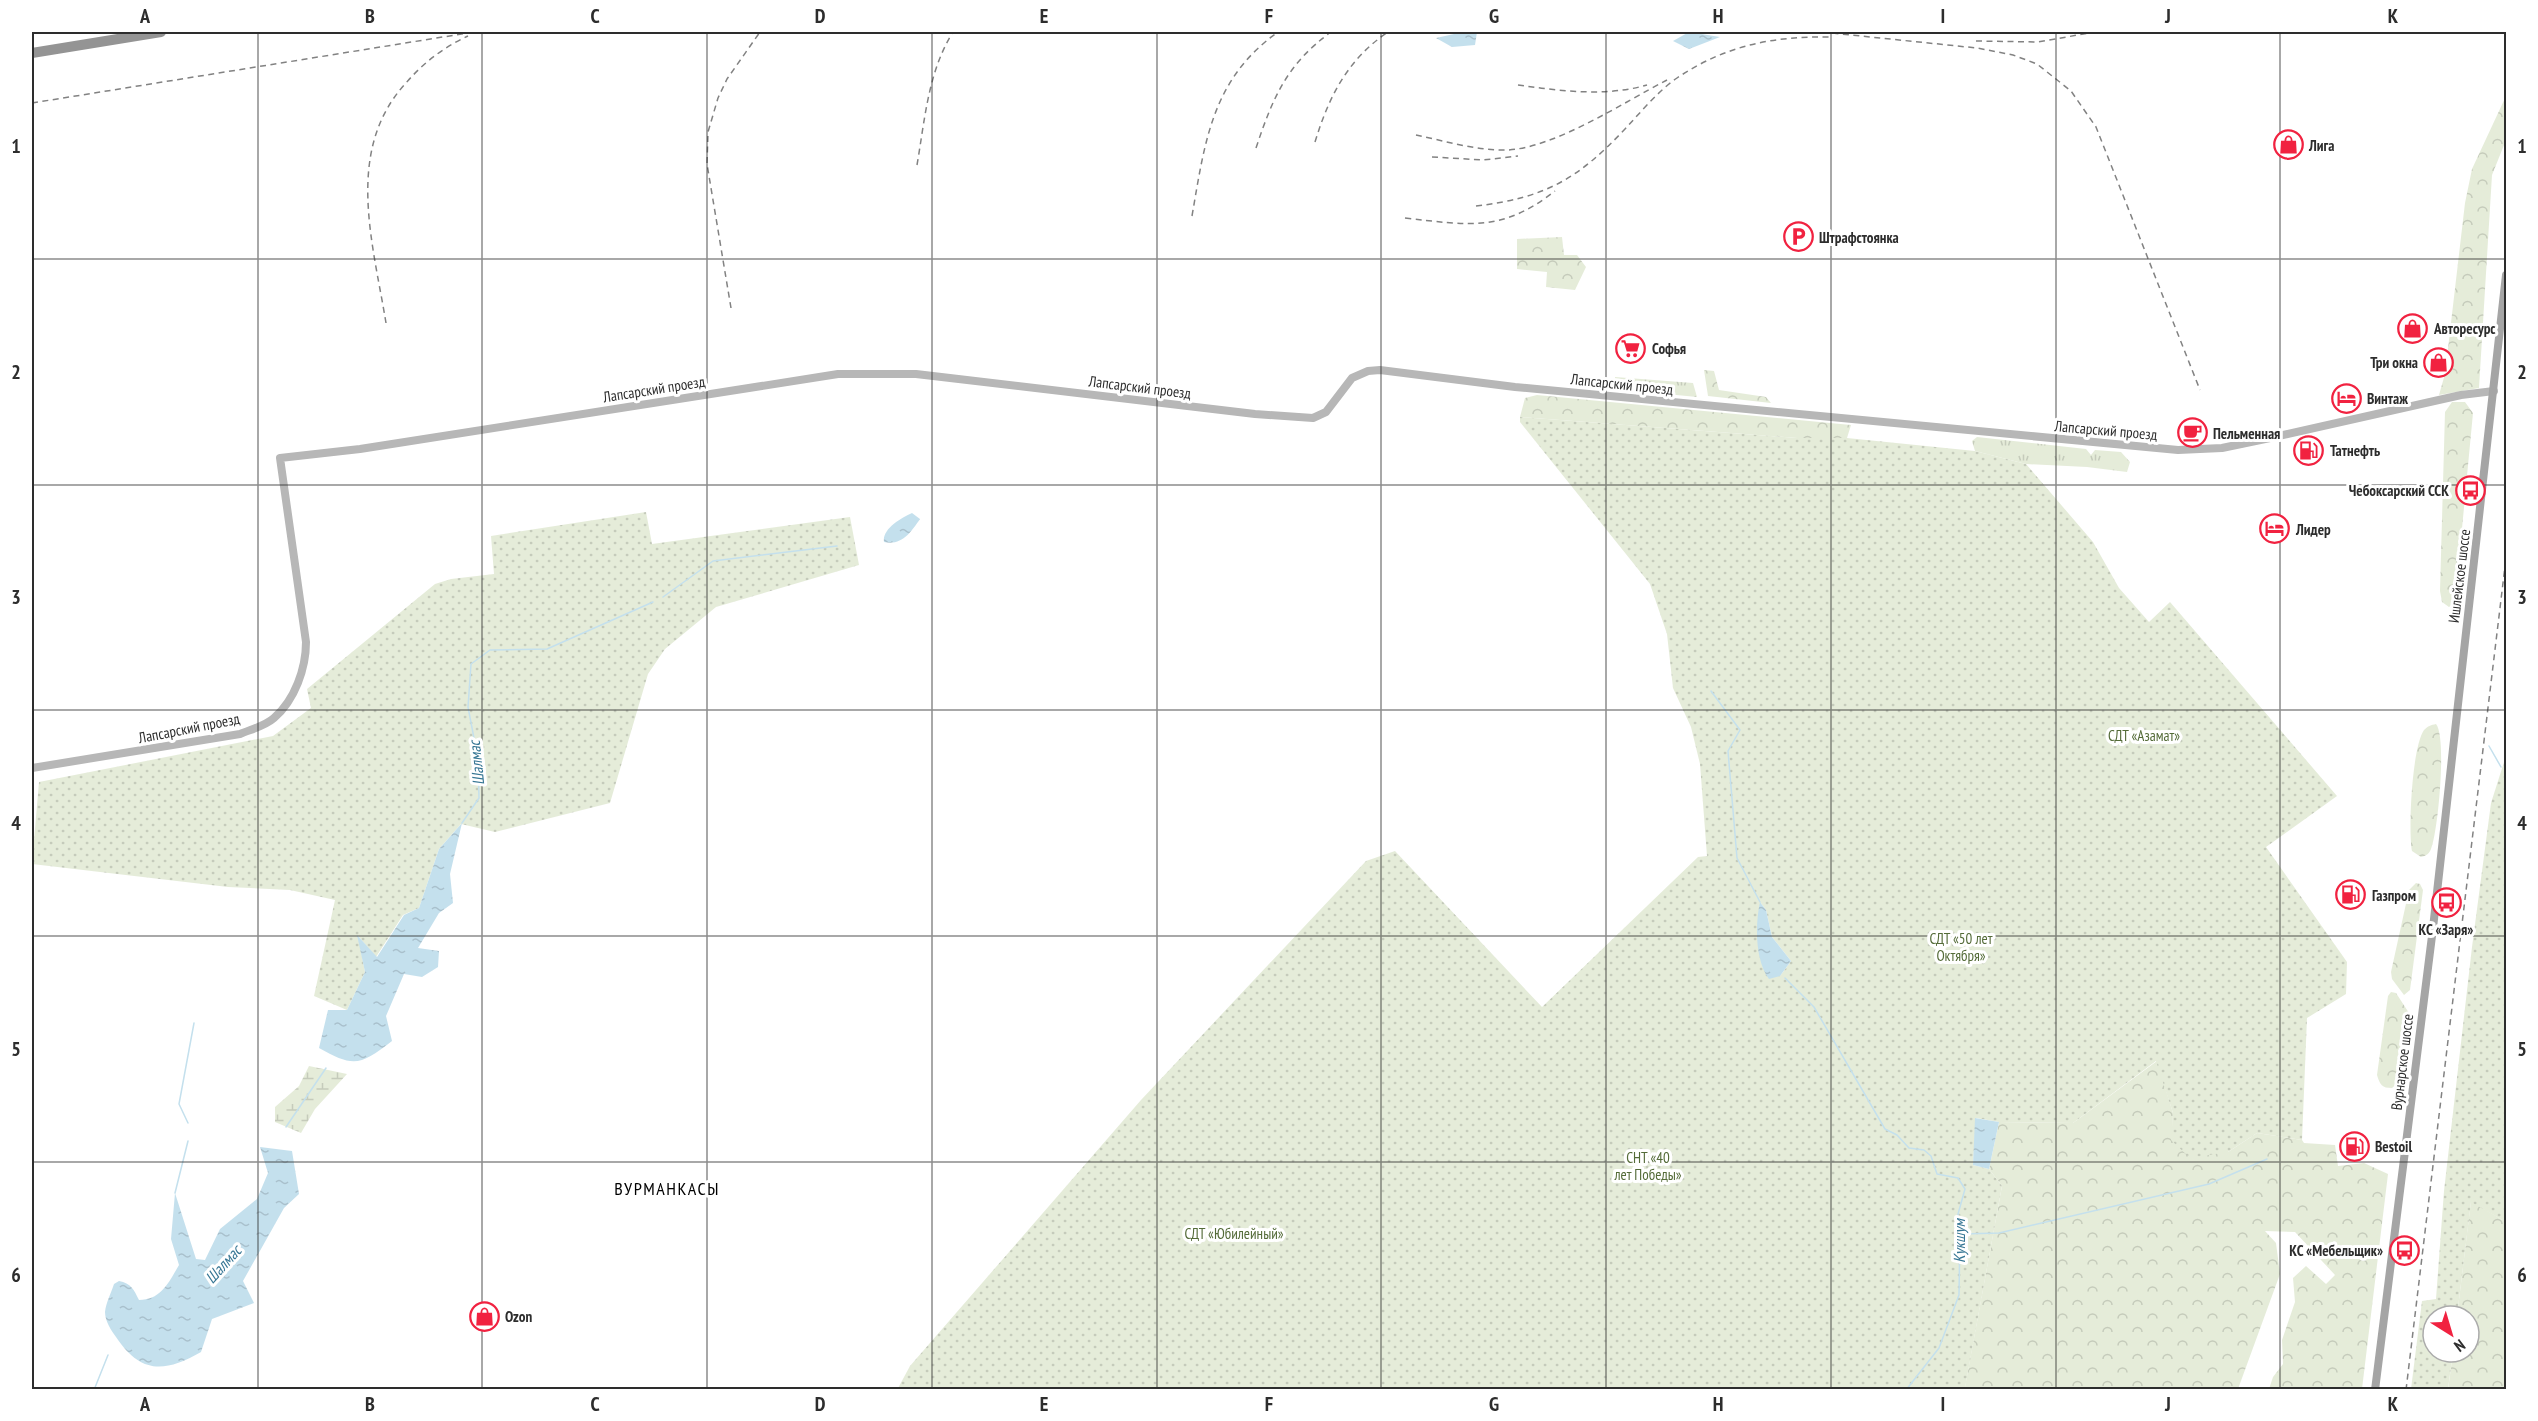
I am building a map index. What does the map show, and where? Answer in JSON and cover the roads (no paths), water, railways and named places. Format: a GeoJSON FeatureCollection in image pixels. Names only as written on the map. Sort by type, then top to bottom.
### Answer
{"type":"FeatureCollection","features":[{"type":"Feature","properties":{"kind":"highway"},"geometry":{"type":"LineString","coordinates":[[32,53],[160,32]]}},
{"type":"Feature","properties":{"kind":"main road","name":"Ишлейское шоссе"},"geometry":{"type":"LineString","coordinates":[[2438,881],[2506,275]]}},
{"type":"Feature","properties":{"kind":"main road","name":"Вурнарское шоссе"},"geometry":{"type":"LineString","coordinates":[[2375,1389],[2438,881]]}},
{"type":"Feature","properties":{"kind":"street","name":"Лапсарский проезд"},"geometry":{"type":"LineString","coordinates":[[32,768],[240,734],[262,726],[280,712],[302,674],[306,662],[306,642],[280,458],[360,449],[838,374],[916,374],[1255,414],[1313,418],[1326,412],[1352,378],[1368,371],[1380,370],[1515,387],[2178,450],[2222,448],[2461,395],[2494,391]]}},
{"type":"Feature","properties":{"kind":"water"},"geometry":{"type":"Polygon","coordinates":[[[1463,32],[1477,32],[1475,45],[1452,47],[1436,38],[1463,32]]]}},
{"type":"Feature","properties":{"kind":"water"},"geometry":{"type":"Polygon","coordinates":[[[1689,32],[1720,37],[1689,49],[1673,41],[1689,32]]]}},
{"type":"Feature","properties":{"kind":"water"},"geometry":{"type":"Polygon","coordinates":[[[912,513],[920,519],[909,533],[896,542],[884,542],[889,528],[912,513]]]}},
{"type":"Feature","properties":{"kind":"water"},"geometry":{"type":"Polygon","coordinates":[[[462,823],[450,874],[453,903],[439,913],[418,948],[439,951],[438,967],[422,977],[404,974],[386,1016],[392,1041],[365,1059],[357,1061],[341,1059],[319,1048],[328,1010],[347,1010],[365,972],[357,935],[377,957],[404,915],[419,908],[439,849],[462,823]]]}},
{"type":"Feature","properties":{"kind":"water"},"geometry":{"type":"Polygon","coordinates":[[[1760,902],[1766,910],[1772,937],[1791,961],[1780,976],[1769,979],[1761,962],[1757,942],[1760,902]]]}},
{"type":"Feature","properties":{"kind":"water"},"geometry":{"type":"Polygon","coordinates":[[[1975,1118],[1999,1122],[1989,1169],[1973,1165],[1975,1118]]]}},
{"type":"Feature","properties":{"kind":"water"},"geometry":{"type":"Polygon","coordinates":[[[260,1147],[292,1151],[299,1194],[284,1208],[243,1281],[254,1303],[212,1319],[201,1352],[176,1364],[154,1366],[144,1364],[125,1349],[107,1322],[106,1309],[114,1284],[119,1281],[126,1283],[134,1290],[139,1300],[153,1297],[168,1284],[179,1265],[171,1239],[175,1193],[196,1259],[205,1260],[220,1229],[257,1199],[268,1173],[260,1147]]]}},
{"type":"Feature","properties":{"kind":"waterway","name":"Шалмас"},"geometry":{"type":"LineString","coordinates":[[663,597],[713,561],[837,546]]}},
{"type":"Feature","properties":{"kind":"waterway","name":"Шалмас"},"geometry":{"type":"LineString","coordinates":[[462,823],[479,798],[478,759],[468,707],[471,664],[490,650],[547,649],[653,602]]}},
{"type":"Feature","properties":{"kind":"waterway"},"geometry":{"type":"LineString","coordinates":[[1711,691],[1740,730],[1728,751],[1737,858],[1760,902]]}},
{"type":"Feature","properties":{"kind":"waterway"},"geometry":{"type":"LineString","coordinates":[[2489,746],[2501,767]]}},
{"type":"Feature","properties":{"kind":"waterway","name":"Кукшум"},"geometry":{"type":"LineString","coordinates":[[1785,978],[1814,1007],[1885,1129],[1897,1135],[1909,1148],[1924,1150],[1931,1156],[1937,1174],[1958,1178],[1965,1189],[1958,1214],[1959,1295],[1939,1348],[1906,1390]]}},
{"type":"Feature","properties":{"kind":"waterway"},"geometry":{"type":"LineString","coordinates":[[188,1123],[179,1104],[194,1023]]}},
{"type":"Feature","properties":{"kind":"waterway","name":"Шалмас"},"geometry":{"type":"LineString","coordinates":[[286,1127],[326,1068]]}},
{"type":"Feature","properties":{"kind":"waterway"},"geometry":{"type":"LineString","coordinates":[[175,1193],[188,1141]]}},
{"type":"Feature","properties":{"kind":"waterway"},"geometry":{"type":"LineString","coordinates":[[1961,1234],[1999,1233],[2209,1184],[2267,1159]]}},
{"type":"Feature","properties":{"kind":"waterway","name":"Шалмас"},"geometry":{"type":"LineString","coordinates":[[94,1390],[108,1355]]}},
{"type":"Feature","properties":{"kind":"railway"},"geometry":{"type":"LineString","coordinates":[[32,103],[474,32]]}},
{"type":"Feature","properties":{"kind":"railway"},"geometry":{"type":"LineString","coordinates":[[731,308],[707,164],[708,132],[718,98],[727,79],[760,32]]}},
{"type":"Feature","properties":{"kind":"railway"},"geometry":{"type":"LineString","coordinates":[[917,165],[933,80],[938,63],[953,32]]}},
{"type":"Feature","properties":{"kind":"railway"},"geometry":{"type":"LineString","coordinates":[[1192,216],[1208,137],[1225,91],[1256,50],[1278,32]]}},
{"type":"Feature","properties":{"kind":"railway"},"geometry":{"type":"LineString","coordinates":[[1256,148],[1276,97],[1292,69],[1303,56],[1331,32]]}},
{"type":"Feature","properties":{"kind":"railway"},"geometry":{"type":"LineString","coordinates":[[1315,142],[1327,109],[1342,80],[1362,54],[1388,32]]}},
{"type":"Feature","properties":{"kind":"railway"},"geometry":{"type":"LineString","coordinates":[[1822,32],[1977,48],[2013,55],[2037,64],[2071,91],[2096,127],[2200,390]]}},
{"type":"Feature","properties":{"kind":"railway"},"geometry":{"type":"LineString","coordinates":[[1976,41],[2038,42],[2095,32]]}},
{"type":"Feature","properties":{"kind":"railway"},"geometry":{"type":"LineString","coordinates":[[386,323],[370,230],[368,198],[369,167],[375,138],[387,109],[406,83],[442,50],[468,36]]}},
{"type":"Feature","properties":{"kind":"railway"},"geometry":{"type":"LineString","coordinates":[[1476,206],[1522,198],[1559,183],[1575,173],[1608,146],[1649,102],[1677,78],[1695,67],[1732,50],[1751,45],[1790,38],[1832,37]]}},
{"type":"Feature","properties":{"kind":"railway"},"geometry":{"type":"LineString","coordinates":[[1416,135],[1485,149],[1507,150],[1526,147],[1567,133],[1667,80]]}},
{"type":"Feature","properties":{"kind":"railway"},"geometry":{"type":"LineString","coordinates":[[1518,85],[1599,92],[1647,85]]}},
{"type":"Feature","properties":{"kind":"railway"},"geometry":{"type":"LineString","coordinates":[[1432,157],[1483,160],[1518,156]]}},
{"type":"Feature","properties":{"kind":"railway"},"geometry":{"type":"LineString","coordinates":[[1405,218],[1466,224],[1501,220],[1536,205],[1555,191]]}},
{"type":"Feature","properties":{"kind":"railway"},"geometry":{"type":"LineString","coordinates":[[2406,1390],[2506,558]]}},
{"type":"Feature","properties":{"kind":"place","name":"Лига"},"geometry":{"type":"Point","coordinates":[2288,145]}},
{"type":"Feature","properties":{"kind":"place","name":"Штрафстоянка"},"geometry":{"type":"Point","coordinates":[1798,237]}},
{"type":"Feature","properties":{"kind":"place","name":"Авторесурс"},"geometry":{"type":"Point","coordinates":[2413,328]}},
{"type":"Feature","properties":{"kind":"place","name":"Софья"},"geometry":{"type":"Point","coordinates":[1631,348]}},
{"type":"Feature","properties":{"kind":"place","name":"Три окна"},"geometry":{"type":"Point","coordinates":[2439,362]}},
{"type":"Feature","properties":{"kind":"place","name":"Винтаж"},"geometry":{"type":"Point","coordinates":[2346,398]}},
{"type":"Feature","properties":{"kind":"place","name":"Пельменная"},"geometry":{"type":"Point","coordinates":[2192,433]}},
{"type":"Feature","properties":{"kind":"place","name":"Татнефть"},"geometry":{"type":"Point","coordinates":[2309,450]}},
{"type":"Feature","properties":{"kind":"place","name":"Чебоксарский ССК"},"geometry":{"type":"Point","coordinates":[2470,490]}},
{"type":"Feature","properties":{"kind":"place","name":"Лидер"},"geometry":{"type":"Point","coordinates":[2275,529]}},
{"type":"Feature","properties":{"kind":"place","name":"Газпром"},"geometry":{"type":"Point","coordinates":[2351,895]}},
{"type":"Feature","properties":{"kind":"place","name":"КС «Заря»"},"geometry":{"type":"Point","coordinates":[2446,902]}},
{"type":"Feature","properties":{"kind":"place","name":"Bestoil"},"geometry":{"type":"Point","coordinates":[2354,1146]}},
{"type":"Feature","properties":{"kind":"place","name":"КС «Мебельщик»"},"geometry":{"type":"Point","coordinates":[2404,1250]}},
{"type":"Feature","properties":{"kind":"place","name":"Ozon"},"geometry":{"type":"Point","coordinates":[484,1316]}},
{"type":"Feature","properties":{"kind":"district","name":"ВУРМАНКАСЫ"},"geometry":{"type":"Point","coordinates":[667,1188]}},
{"type":"Feature","properties":{"kind":"park label","name":"СДТ «Азамат»"},"geometry":{"type":"Point","coordinates":[2144,735]}},
{"type":"Feature","properties":{"kind":"park label","name":"СДТ «50 лет Октября»"},"geometry":{"type":"Point","coordinates":[1961,946]}},
{"type":"Feature","properties":{"kind":"park label","name":"СНТ «40 лет Победы»"},"geometry":{"type":"Point","coordinates":[1648,1166]}},
{"type":"Feature","properties":{"kind":"park label","name":"СДТ «Юбилейный»"},"geometry":{"type":"Point","coordinates":[1234,1233]}}]}
